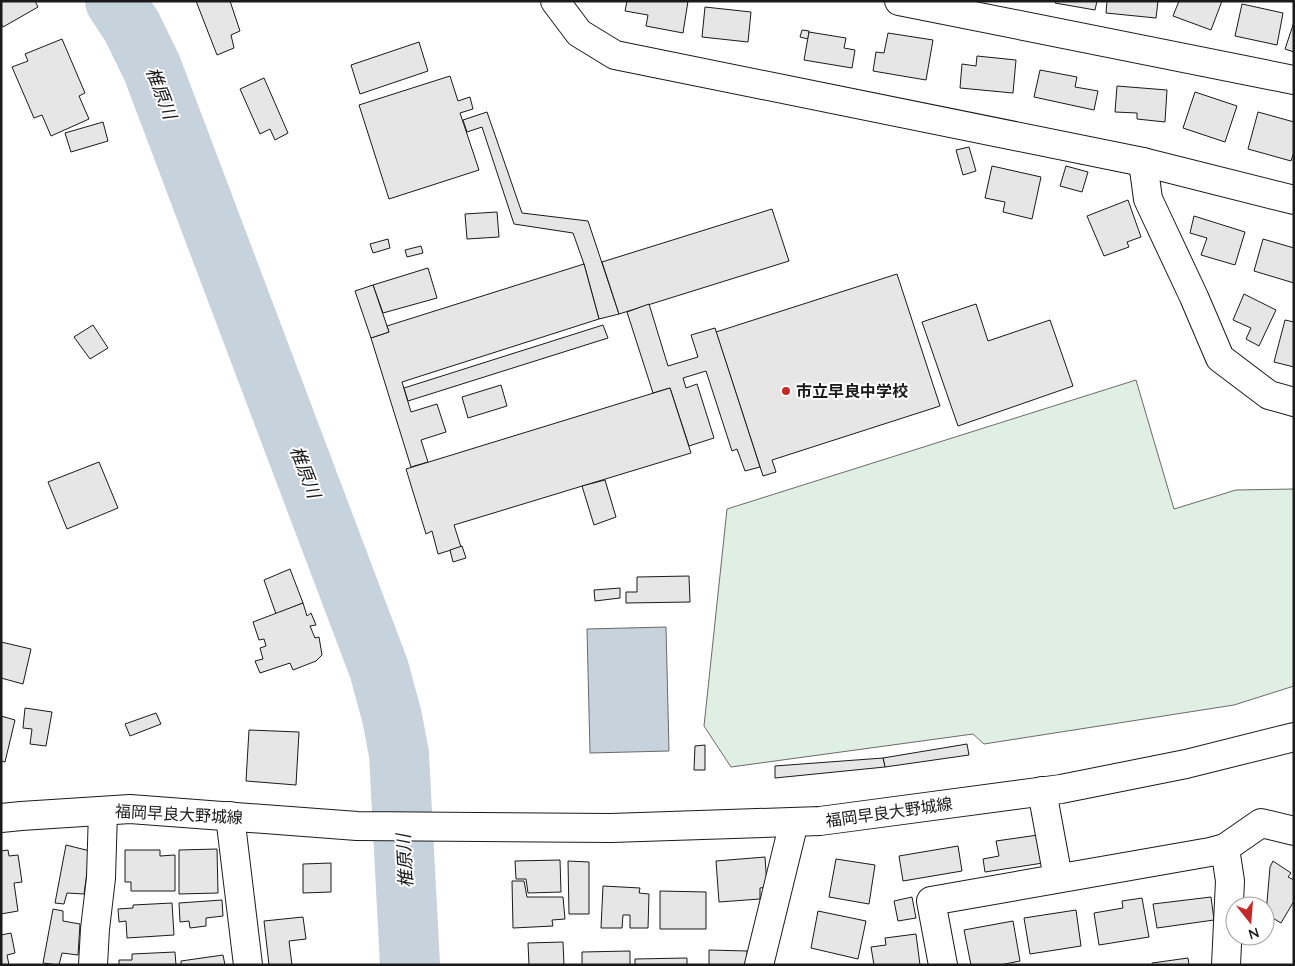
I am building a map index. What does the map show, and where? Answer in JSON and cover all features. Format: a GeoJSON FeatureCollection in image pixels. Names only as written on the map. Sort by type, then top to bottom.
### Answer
{"type":"FeatureCollection","features":[{"type":"Feature","properties":{"kind":"street"},"geometry":{"type":"LineString","coordinates":[[555,1],[579,33],[615,55],[1143,162],[1294,200]]}},
{"type":"Feature","properties":{"kind":"street"},"geometry":{"type":"LineString","coordinates":[[899,1],[1294,80]]}},
{"type":"Feature","properties":{"kind":"street"},"geometry":{"type":"LineString","coordinates":[[1143,162],[1148,199],[1220,358],[1269,394],[1294,402]]}},
{"type":"Feature","properties":{"kind":"street","name":"福岡早良大野城線"},"geometry":{"type":"LineString","coordinates":[[1,818],[130,810],[357,826],[611,828],[820,821],[1042,791],[1186,764],[1294,737]]}},
{"type":"Feature","properties":{"kind":"street"},"geometry":{"type":"LineString","coordinates":[[1042,791],[1058,878]]}},
{"type":"Feature","properties":{"kind":"street"},"geometry":{"type":"LineString","coordinates":[[93,965],[95,929],[102,878],[103,811]]}},
{"type":"Feature","properties":{"kind":"street"},"geometry":{"type":"LineString","coordinates":[[230,816],[248,965]]}},
{"type":"Feature","properties":{"kind":"street"},"geometry":{"type":"LineString","coordinates":[[758,965],[794,822]]}},
{"type":"Feature","properties":{"kind":"street"},"geometry":{"type":"LineString","coordinates":[[943,965],[931,901],[1210,852],[1225,848],[1261,823],[1294,831]]}},
{"type":"Feature","properties":{"kind":"street"},"geometry":{"type":"LineString","coordinates":[[1225,848],[1230,881],[1226,965]]}},
{"type":"Feature","properties":{"kind":"green space"},"geometry":{"type":"Polygon","coordinates":[[[1136,380],[1174,509],[1236,490],[1294,489],[1294,686],[1234,705],[984,744],[973,734],[731,767],[704,726],[727,509],[1136,380]]]}},
{"type":"Feature","properties":{"kind":"shaded area"},"geometry":{"type":"Polygon","coordinates":[[[666,627],[669,751],[590,753],[587,629],[666,627]]]}},
{"type":"Feature","properties":{"kind":"building"},"geometry":{"type":"Polygon","coordinates":[[[1,1],[35,1],[38,7],[3,27],[1,23],[1,1]]]}},
{"type":"Feature","properties":{"kind":"building"},"geometry":{"type":"Polygon","coordinates":[[[196,1],[230,1],[240,31],[231,35],[234,48],[217,55],[196,1]]]}},
{"type":"Feature","properties":{"kind":"building"},"geometry":{"type":"Polygon","coordinates":[[[627,1],[688,1],[683,33],[646,26],[648,15],[625,11],[627,1]]]}},
{"type":"Feature","properties":{"kind":"building"},"geometry":{"type":"Polygon","coordinates":[[[1056,1],[1097,1],[1095,10],[1055,3],[1056,1]]]}},
{"type":"Feature","properties":{"kind":"building"},"geometry":{"type":"Polygon","coordinates":[[[1107,1],[1158,1],[1156,18],[1106,13],[1107,1]]]}},
{"type":"Feature","properties":{"kind":"building"},"geometry":{"type":"Polygon","coordinates":[[[1179,1],[1222,1],[1211,30],[1173,16],[1179,1]]]}},
{"type":"Feature","properties":{"kind":"building"},"geometry":{"type":"Polygon","coordinates":[[[1242,4],[1283,13],[1277,45],[1235,36],[1242,4]]]}},
{"type":"Feature","properties":{"kind":"building"},"geometry":{"type":"Polygon","coordinates":[[[705,7],[751,12],[748,42],[702,37],[705,7]]]}},
{"type":"Feature","properties":{"kind":"building"},"geometry":{"type":"Polygon","coordinates":[[[1294,22],[1294,52],[1285,49],[1294,22]]]}},
{"type":"Feature","properties":{"kind":"building"},"geometry":{"type":"Polygon","coordinates":[[[802,30],[809,31],[808,39],[800,37],[802,30]]]}},
{"type":"Feature","properties":{"kind":"building"},"geometry":{"type":"Polygon","coordinates":[[[809,32],[846,38],[844,48],[855,50],[852,68],[804,60],[809,32]]]}},
{"type":"Feature","properties":{"kind":"building"},"geometry":{"type":"Polygon","coordinates":[[[888,33],[933,40],[926,80],[873,71],[876,52],[884,53],[888,33]]]}},
{"type":"Feature","properties":{"kind":"building"},"geometry":{"type":"Polygon","coordinates":[[[62,39],[85,93],[79,96],[89,119],[51,136],[42,115],[34,118],[12,67],[28,61],[25,54],[62,39]]]}},
{"type":"Feature","properties":{"kind":"building"},"geometry":{"type":"Polygon","coordinates":[[[419,42],[428,71],[360,94],[351,65],[419,42]]]}},
{"type":"Feature","properties":{"kind":"building"},"geometry":{"type":"Polygon","coordinates":[[[977,56],[1016,60],[1013,93],[960,88],[962,64],[976,66],[977,56]]]}},
{"type":"Feature","properties":{"kind":"building"},"geometry":{"type":"Polygon","coordinates":[[[1040,70],[1077,77],[1075,87],[1098,91],[1094,110],[1034,97],[1040,70]]]}},
{"type":"Feature","properties":{"kind":"building"},"geometry":{"type":"Polygon","coordinates":[[[450,76],[458,101],[470,97],[473,109],[460,113],[479,170],[389,199],[359,105],[450,76]]]}},
{"type":"Feature","properties":{"kind":"building"},"geometry":{"type":"Polygon","coordinates":[[[264,78],[288,133],[275,140],[270,129],[260,134],[240,89],[264,78]]]}},
{"type":"Feature","properties":{"kind":"building"},"geometry":{"type":"Polygon","coordinates":[[[1117,86],[1167,90],[1165,122],[1137,119],[1137,113],[1115,112],[1117,86]]]}},
{"type":"Feature","properties":{"kind":"building"},"geometry":{"type":"Polygon","coordinates":[[[1195,92],[1237,106],[1225,142],[1183,128],[1195,92]]]}},
{"type":"Feature","properties":{"kind":"building"},"geometry":{"type":"Polygon","coordinates":[[[487,112],[522,213],[588,221],[619,314],[599,319],[584,264],[573,233],[514,224],[482,127],[467,132],[463,120],[487,112]]]}},
{"type":"Feature","properties":{"kind":"building"},"geometry":{"type":"Polygon","coordinates":[[[1258,112],[1294,122],[1294,152],[1291,161],[1248,149],[1258,112]]]}},
{"type":"Feature","properties":{"kind":"building"},"geometry":{"type":"Polygon","coordinates":[[[103,122],[108,141],[71,152],[65,133],[103,122]]]}},
{"type":"Feature","properties":{"kind":"building"},"geometry":{"type":"Polygon","coordinates":[[[969,147],[976,171],[963,175],[956,150],[969,147]]]}},
{"type":"Feature","properties":{"kind":"building"},"geometry":{"type":"Polygon","coordinates":[[[992,166],[1041,177],[1032,219],[1003,212],[1005,202],[985,198],[992,166]]]}},
{"type":"Feature","properties":{"kind":"building"},"geometry":{"type":"Polygon","coordinates":[[[1066,166],[1088,172],[1082,192],[1060,186],[1066,166]]]}},
{"type":"Feature","properties":{"kind":"building"},"geometry":{"type":"Polygon","coordinates":[[[1128,200],[1141,237],[1127,242],[1129,247],[1104,256],[1087,216],[1128,200]]]}},
{"type":"Feature","properties":{"kind":"building"},"geometry":{"type":"Polygon","coordinates":[[[772,209],[789,261],[619,314],[602,262],[772,209]]]}},
{"type":"Feature","properties":{"kind":"building"},"geometry":{"type":"Polygon","coordinates":[[[497,212],[499,237],[467,239],[465,214],[497,212]]]}},
{"type":"Feature","properties":{"kind":"building"},"geometry":{"type":"Polygon","coordinates":[[[1194,216],[1245,232],[1235,265],[1201,255],[1207,238],[1190,233],[1194,216]]]}},
{"type":"Feature","properties":{"kind":"building"},"geometry":{"type":"Polygon","coordinates":[[[388,239],[390,248],[373,253],[370,244],[388,239]]]}},
{"type":"Feature","properties":{"kind":"building"},"geometry":{"type":"Polygon","coordinates":[[[1263,239],[1294,248],[1294,283],[1254,271],[1263,239]]]}},
{"type":"Feature","properties":{"kind":"building"},"geometry":{"type":"Polygon","coordinates":[[[421,246],[423,253],[407,257],[405,250],[421,246]]]}},
{"type":"Feature","properties":{"kind":"building"},"geometry":{"type":"Polygon","coordinates":[[[584,264],[599,319],[402,382],[411,412],[437,404],[446,432],[421,440],[428,462],[411,467],[371,338],[389,332],[387,326],[584,264]]]}},
{"type":"Feature","properties":{"kind":"building"},"geometry":{"type":"Polygon","coordinates":[[[428,268],[437,298],[383,313],[373,285],[428,268]]]}},
{"type":"Feature","properties":{"kind":"building"},"geometry":{"type":"Polygon","coordinates":[[[897,274],[940,406],[772,460],[776,472],[763,476],[716,332],[897,274]]]}},
{"type":"Feature","properties":{"kind":"building"},"geometry":{"type":"Polygon","coordinates":[[[373,285],[389,332],[371,338],[355,291],[373,285]]]}},
{"type":"Feature","properties":{"kind":"building"},"geometry":{"type":"Polygon","coordinates":[[[1244,294],[1276,310],[1259,346],[1246,339],[1251,328],[1233,320],[1244,294]]]}},
{"type":"Feature","properties":{"kind":"building"},"geometry":{"type":"Polygon","coordinates":[[[649,304],[668,366],[698,357],[691,335],[715,328],[760,467],[745,471],[737,449],[732,451],[706,371],[683,378],[686,388],[697,384],[714,438],[689,446],[670,388],[653,393],[627,312],[649,304]]]}},
{"type":"Feature","properties":{"kind":"building"},"geometry":{"type":"Polygon","coordinates":[[[976,304],[988,341],[1050,320],[1073,386],[958,426],[922,322],[976,304]]]}},
{"type":"Feature","properties":{"kind":"building"},"geometry":{"type":"Polygon","coordinates":[[[1285,320],[1294,322],[1294,367],[1274,362],[1285,320]]]}},
{"type":"Feature","properties":{"kind":"building"},"geometry":{"type":"Polygon","coordinates":[[[93,325],[108,348],[90,359],[74,337],[93,325]]]}},
{"type":"Feature","properties":{"kind":"building"},"geometry":{"type":"Polygon","coordinates":[[[603,325],[608,338],[408,401],[404,388],[603,325]]]}},
{"type":"Feature","properties":{"kind":"building"},"geometry":{"type":"Polygon","coordinates":[[[501,385],[507,406],[468,418],[462,397],[501,385]]]}},
{"type":"Feature","properties":{"kind":"building"},"geometry":{"type":"Polygon","coordinates":[[[670,388],[691,453],[454,525],[461,547],[438,554],[432,531],[426,534],[406,469],[670,388]]]}},
{"type":"Feature","properties":{"kind":"building"},"geometry":{"type":"Polygon","coordinates":[[[99,462],[118,508],[67,529],[48,482],[99,462]]]}},
{"type":"Feature","properties":{"kind":"building"},"geometry":{"type":"Polygon","coordinates":[[[605,480],[616,517],[594,525],[582,486],[605,480]]]}},
{"type":"Feature","properties":{"kind":"building"},"geometry":{"type":"Polygon","coordinates":[[[462,546],[466,558],[453,562],[450,550],[462,546]]]}},
{"type":"Feature","properties":{"kind":"building"},"geometry":{"type":"Polygon","coordinates":[[[290,569],[303,603],[276,614],[264,580],[290,569]]]}},
{"type":"Feature","properties":{"kind":"building"},"geometry":{"type":"Polygon","coordinates":[[[689,576],[690,602],[626,603],[626,592],[637,592],[637,577],[689,576]]]}},
{"type":"Feature","properties":{"kind":"building"},"geometry":{"type":"Polygon","coordinates":[[[620,588],[620,598],[595,601],[594,590],[620,588]]]}},
{"type":"Feature","properties":{"kind":"building"},"geometry":{"type":"Polygon","coordinates":[[[303,603],[307,616],[311,613],[316,625],[310,626],[315,638],[319,637],[322,655],[316,661],[293,670],[290,663],[260,673],[255,661],[263,659],[260,648],[266,646],[264,639],[259,640],[253,622],[303,603]]]}},
{"type":"Feature","properties":{"kind":"building"},"geometry":{"type":"Polygon","coordinates":[[[1,642],[31,649],[23,684],[1,678],[1,642]]]}},
{"type":"Feature","properties":{"kind":"building"},"geometry":{"type":"Polygon","coordinates":[[[25,708],[52,712],[46,746],[30,744],[32,729],[23,728],[25,708]]]}},
{"type":"Feature","properties":{"kind":"building"},"geometry":{"type":"Polygon","coordinates":[[[156,713],[161,724],[130,736],[125,724],[156,713]]]}},
{"type":"Feature","properties":{"kind":"building"},"geometry":{"type":"Polygon","coordinates":[[[1,716],[15,720],[5,762],[1,761],[1,716]]]}},
{"type":"Feature","properties":{"kind":"building"},"geometry":{"type":"Polygon","coordinates":[[[249,730],[299,732],[296,785],[246,781],[249,730]]]}},
{"type":"Feature","properties":{"kind":"building"},"geometry":{"type":"Polygon","coordinates":[[[967,744],[969,755],[885,767],[883,758],[967,744]]]}},
{"type":"Feature","properties":{"kind":"building"},"geometry":{"type":"Polygon","coordinates":[[[705,745],[705,770],[694,770],[695,746],[705,745]]]}},
{"type":"Feature","properties":{"kind":"building"},"geometry":{"type":"Polygon","coordinates":[[[883,758],[885,767],[775,778],[775,766],[883,758]]]}},
{"type":"Feature","properties":{"kind":"building"},"geometry":{"type":"Polygon","coordinates":[[[1038,835],[1043,863],[985,872],[983,859],[999,856],[996,841],[1038,835]]]}},
{"type":"Feature","properties":{"kind":"building"},"geometry":{"type":"Polygon","coordinates":[[[66,845],[90,851],[84,894],[67,893],[64,904],[55,903],[66,845]]]}},
{"type":"Feature","properties":{"kind":"building"},"geometry":{"type":"Polygon","coordinates":[[[958,846],[962,871],[903,881],[899,856],[958,846]]]}},
{"type":"Feature","properties":{"kind":"building"},"geometry":{"type":"Polygon","coordinates":[[[217,849],[218,893],[179,894],[179,850],[217,849]]]}},
{"type":"Feature","properties":{"kind":"building"},"geometry":{"type":"Polygon","coordinates":[[[8,850],[9,856],[18,855],[22,882],[14,883],[18,911],[1,914],[1,851],[8,850]]]}},
{"type":"Feature","properties":{"kind":"building"},"geometry":{"type":"Polygon","coordinates":[[[125,850],[160,850],[160,856],[175,855],[175,891],[131,891],[131,882],[125,882],[125,850]]]}},
{"type":"Feature","properties":{"kind":"building"},"geometry":{"type":"Polygon","coordinates":[[[765,857],[767,887],[760,888],[760,899],[719,902],[716,861],[765,857]]]}},
{"type":"Feature","properties":{"kind":"building"},"geometry":{"type":"Polygon","coordinates":[[[836,859],[875,865],[869,904],[829,897],[836,859]]]}},
{"type":"Feature","properties":{"kind":"building"},"geometry":{"type":"Polygon","coordinates":[[[560,860],[561,892],[528,893],[526,879],[516,879],[515,861],[560,860]]]}},
{"type":"Feature","properties":{"kind":"building"},"geometry":{"type":"Polygon","coordinates":[[[568,861],[589,862],[589,914],[569,914],[568,861]]]}},
{"type":"Feature","properties":{"kind":"building"},"geometry":{"type":"Polygon","coordinates":[[[1273,861],[1291,873],[1288,877],[1294,880],[1294,901],[1281,923],[1275,919],[1275,896],[1268,896],[1270,867],[1273,861]]]}},
{"type":"Feature","properties":{"kind":"building"},"geometry":{"type":"Polygon","coordinates":[[[331,863],[331,892],[303,893],[303,864],[331,863]]]}},
{"type":"Feature","properties":{"kind":"building"},"geometry":{"type":"Polygon","coordinates":[[[512,881],[524,881],[527,897],[563,897],[565,919],[552,920],[553,926],[513,928],[512,881]]]}},
{"type":"Feature","properties":{"kind":"building"},"geometry":{"type":"Polygon","coordinates":[[[603,886],[640,888],[639,893],[649,894],[648,928],[630,928],[630,915],[623,915],[622,928],[601,928],[603,886]]]}},
{"type":"Feature","properties":{"kind":"building"},"geometry":{"type":"Polygon","coordinates":[[[660,891],[706,892],[706,929],[660,929],[660,891]]]}},
{"type":"Feature","properties":{"kind":"building"},"geometry":{"type":"Polygon","coordinates":[[[912,897],[916,918],[898,921],[894,901],[912,897]]]}},
{"type":"Feature","properties":{"kind":"building"},"geometry":{"type":"Polygon","coordinates":[[[1211,897],[1214,920],[1157,928],[1153,904],[1211,897]]]}},
{"type":"Feature","properties":{"kind":"building"},"geometry":{"type":"Polygon","coordinates":[[[1142,898],[1149,937],[1099,945],[1094,913],[1123,908],[1122,901],[1142,898]]]}},
{"type":"Feature","properties":{"kind":"building"},"geometry":{"type":"Polygon","coordinates":[[[222,900],[223,916],[206,918],[206,926],[190,928],[189,921],[180,922],[179,903],[222,900]]]}},
{"type":"Feature","properties":{"kind":"building"},"geometry":{"type":"Polygon","coordinates":[[[172,903],[174,935],[127,938],[126,921],[119,922],[118,909],[133,908],[133,905],[172,903]]]}},
{"type":"Feature","properties":{"kind":"building"},"geometry":{"type":"Polygon","coordinates":[[[53,909],[63,911],[63,921],[80,924],[78,955],[62,953],[59,965],[43,963],[53,909]]]}},
{"type":"Feature","properties":{"kind":"building"},"geometry":{"type":"Polygon","coordinates":[[[1076,910],[1081,946],[1030,954],[1024,918],[1076,910]]]}},
{"type":"Feature","properties":{"kind":"building"},"geometry":{"type":"Polygon","coordinates":[[[818,911],[866,921],[858,959],[811,948],[818,911]]]}},
{"type":"Feature","properties":{"kind":"building"},"geometry":{"type":"Polygon","coordinates":[[[303,917],[306,939],[289,941],[292,965],[269,965],[264,921],[303,917]]]}},
{"type":"Feature","properties":{"kind":"building"},"geometry":{"type":"Polygon","coordinates":[[[1013,921],[1020,961],[1000,965],[971,965],[964,930],[1013,921]]]}},
{"type":"Feature","properties":{"kind":"building"},"geometry":{"type":"Polygon","coordinates":[[[11,933],[15,953],[7,955],[9,965],[1,965],[1,935],[11,933]]]}},
{"type":"Feature","properties":{"kind":"building"},"geometry":{"type":"Polygon","coordinates":[[[916,934],[920,965],[874,965],[871,947],[886,945],[885,938],[916,934]]]}},
{"type":"Feature","properties":{"kind":"building"},"geometry":{"type":"Polygon","coordinates":[[[563,942],[564,965],[529,965],[528,943],[563,942]]]}},
{"type":"Feature","properties":{"kind":"building"},"geometry":{"type":"Polygon","coordinates":[[[709,950],[747,951],[747,965],[709,965],[709,950]]]}},
{"type":"Feature","properties":{"kind":"building"},"geometry":{"type":"Polygon","coordinates":[[[630,951],[630,965],[582,965],[582,952],[630,951]]]}},
{"type":"Feature","properties":{"kind":"building"},"geometry":{"type":"Polygon","coordinates":[[[175,952],[176,965],[119,965],[119,960],[132,960],[132,954],[175,952]]]}},
{"type":"Feature","properties":{"kind":"building"},"geometry":{"type":"Polygon","coordinates":[[[223,955],[225,965],[181,965],[181,961],[223,955]]]}},
{"type":"Feature","properties":{"kind":"building"},"geometry":{"type":"Polygon","coordinates":[[[687,958],[687,965],[635,965],[635,959],[687,958]]]}},
{"type":"Feature","properties":{"kind":"building"},"geometry":{"type":"Polygon","coordinates":[[[1188,958],[1189,965],[1152,965],[1152,963],[1188,958]]]}},
{"type":"Feature","properties":{"kind":"waterway","name":"椎原川"},"geometry":{"type":"LineString","coordinates":[[115,1],[132,27],[152,68],[379,669],[392,717],[399,754],[410,965]]}},
{"type":"Feature","properties":{"kind":"place","name":"市立早良中学校"},"geometry":{"type":"Point","coordinates":[786,391]}}]}
